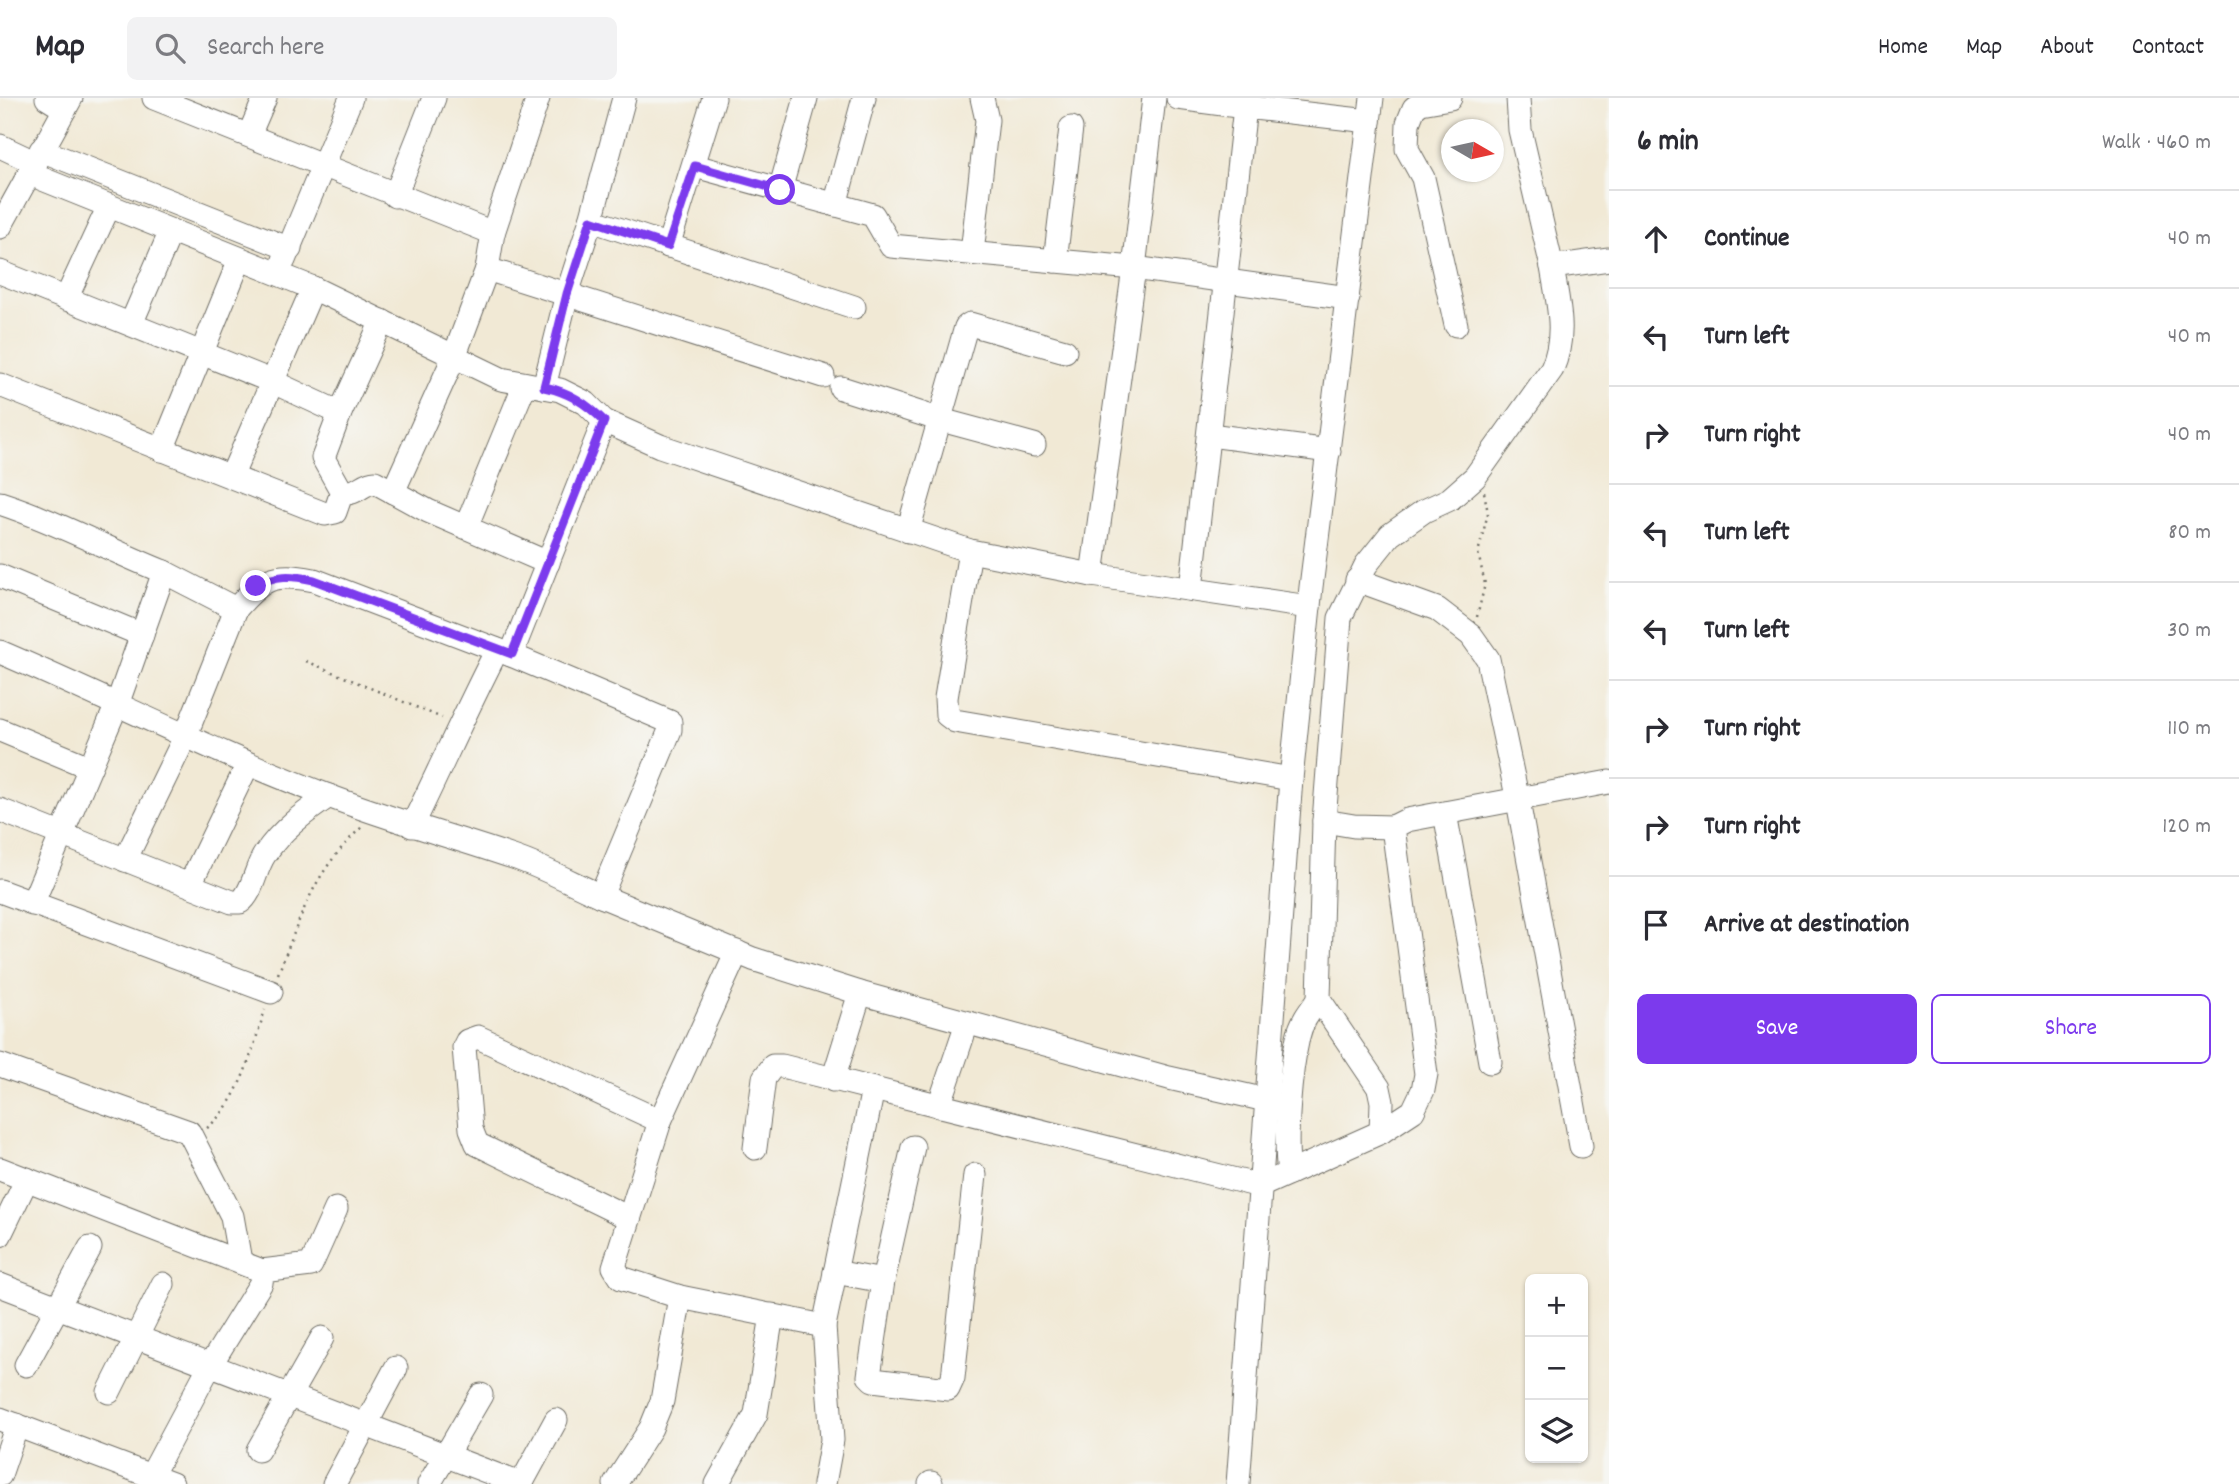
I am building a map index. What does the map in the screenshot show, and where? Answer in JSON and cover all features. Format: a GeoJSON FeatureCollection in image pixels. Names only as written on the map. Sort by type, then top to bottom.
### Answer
{"type":"FeatureCollection","features":[{"type":"Feature","properties":{"kind":"street"},"geometry":{"type":"LineString","coordinates":[[249,135],[265,98]]}},
{"type":"Feature","properties":{"kind":"street"},"geometry":{"type":"LineString","coordinates":[[278,274],[351,98]]}},
{"type":"Feature","properties":{"kind":"street"},"geometry":{"type":"LineString","coordinates":[[395,196],[434,98]]}},
{"type":"Feature","properties":{"kind":"street"},"geometry":{"type":"LineString","coordinates":[[393,492],[454,356],[487,269],[493,233],[538,98]]}},
{"type":"Feature","properties":{"kind":"street"},"geometry":{"type":"LineString","coordinates":[[466,527],[534,386],[591,220],[624,98]]}},
{"type":"Feature","properties":{"kind":"street"},"geometry":{"type":"LineString","coordinates":[[668,246],[715,98]]}},
{"type":"Feature","properties":{"kind":"street"},"geometry":{"type":"LineString","coordinates":[[780,190],[806,98]]}},
{"type":"Feature","properties":{"kind":"street"},"geometry":{"type":"LineString","coordinates":[[835,205],[864,98]]}},
{"type":"Feature","properties":{"kind":"street"},"geometry":{"type":"LineString","coordinates":[[972,253],[987,120],[982,98]]}},
{"type":"Feature","properties":{"kind":"street"},"geometry":{"type":"LineString","coordinates":[[1092,575],[1154,98]]}},
{"type":"Feature","properties":{"kind":"street"},"geometry":{"type":"LineString","coordinates":[[1178,98],[1369,121]]}},
{"type":"Feature","properties":{"kind":"street"},"geometry":{"type":"LineString","coordinates":[[1238,1484],[1291,779],[1372,98]]}},
{"type":"Feature","properties":{"kind":"street"},"geometry":{"type":"LineString","coordinates":[[1450,98],[1422,103],[1414,108],[1406,136],[1407,149],[1423,178],[1456,325]]}},
{"type":"Feature","properties":{"kind":"street"},"geometry":{"type":"LineString","coordinates":[[1289,1173],[1287,1135],[1298,1036],[1305,1019],[1319,999],[1324,821],[1340,618],[1357,580],[1390,535],[1424,511],[1450,499],[1475,477],[1552,369],[1560,350],[1563,330],[1552,267],[1520,130],[1518,98]]}},
{"type":"Feature","properties":{"kind":"street"},"geometry":{"type":"LineString","coordinates":[[169,101],[395,196],[493,233]]}},
{"type":"Feature","properties":{"kind":"street"},"geometry":{"type":"LineString","coordinates":[[3,214],[36,162],[61,102]]}},
{"type":"Feature","properties":{"kind":"street"},"geometry":{"type":"LineString","coordinates":[[1191,589],[1245,107]]}},
{"type":"Feature","properties":{"kind":"street"},"geometry":{"type":"LineString","coordinates":[[1055,261],[1071,128]]}},
{"type":"Feature","properties":{"kind":"street"},"geometry":{"type":"LineString","coordinates":[[0,146],[36,162],[290,249]]}},
{"type":"Feature","properties":{"kind":"street"},"geometry":{"type":"LineString","coordinates":[[36,162],[110,206],[313,288],[501,380],[560,390],[586,402],[604,421],[660,446],[970,551],[1340,618]]}},
{"type":"Feature","properties":{"kind":"street"},"geometry":{"type":"LineString","coordinates":[[695,166],[873,215],[891,246],[1134,268],[1348,298]]}},
{"type":"Feature","properties":{"kind":"street"},"geometry":{"type":"LineString","coordinates":[[66,299],[110,206]]}},
{"type":"Feature","properties":{"kind":"street"},"geometry":{"type":"LineString","coordinates":[[591,220],[853,307]]}},
{"type":"Feature","properties":{"kind":"street"},"geometry":{"type":"LineString","coordinates":[[131,324],[171,231]]}},
{"type":"Feature","properties":{"kind":"street"},"geometry":{"type":"LineString","coordinates":[[162,450],[240,259]]}},
{"type":"Feature","properties":{"kind":"street"},"geometry":{"type":"LineString","coordinates":[[1552,267],[1609,259]]}},
{"type":"Feature","properties":{"kind":"street"},"geometry":{"type":"LineString","coordinates":[[487,269],[941,420],[1034,445]]}},
{"type":"Feature","properties":{"kind":"street"},"geometry":{"type":"LineString","coordinates":[[0,272],[271,382],[340,414]]}},
{"type":"Feature","properties":{"kind":"street"},"geometry":{"type":"LineString","coordinates":[[232,475],[313,288]]}},
{"type":"Feature","properties":{"kind":"street"},"geometry":{"type":"LineString","coordinates":[[0,385],[325,514],[335,512],[342,492],[323,458],[382,321]]}},
{"type":"Feature","properties":{"kind":"street"},"geometry":{"type":"LineString","coordinates":[[908,531],[968,325],[1065,351]]}},
{"type":"Feature","properties":{"kind":"street"},"geometry":{"type":"LineString","coordinates":[[412,826],[445,760],[457,725],[504,652],[548,563],[604,421]]}},
{"type":"Feature","properties":{"kind":"street"},"geometry":{"type":"LineString","coordinates":[[1210,435],[1329,452]]}},
{"type":"Feature","properties":{"kind":"street"},"geometry":{"type":"LineString","coordinates":[[342,492],[351,493],[373,482],[548,563]]}},
{"type":"Feature","properties":{"kind":"street"},"geometry":{"type":"LineString","coordinates":[[0,503],[36,514],[78,537],[164,572],[236,608]]}},
{"type":"Feature","properties":{"kind":"street"},"geometry":{"type":"LineString","coordinates":[[970,551],[946,698],[947,715],[955,721],[1291,779]]}},
{"type":"Feature","properties":{"kind":"street"},"geometry":{"type":"LineString","coordinates":[[32,904],[118,702],[164,572]]}},
{"type":"Feature","properties":{"kind":"street"},"geometry":{"type":"LineString","coordinates":[[125,860],[185,737],[236,608],[256,586],[272,577],[290,575],[314,580],[504,652],[670,722],[670,730],[601,896]]}},
{"type":"Feature","properties":{"kind":"street"},"geometry":{"type":"LineString","coordinates":[[0,576],[142,635]]}},
{"type":"Feature","properties":{"kind":"street"},"geometry":{"type":"LineString","coordinates":[[1357,580],[1437,610],[1471,635],[1488,659],[1518,801],[1581,1146]]}},
{"type":"Feature","properties":{"kind":"street"},"geometry":{"type":"LineString","coordinates":[[0,652],[118,702],[185,737],[248,764],[412,826],[516,858],[752,958],[860,993],[967,1023],[1169,1078],[1266,1100]]}},
{"type":"Feature","properties":{"kind":"street"},"geometry":{"type":"LineString","coordinates":[[0,730],[89,768]]}},
{"type":"Feature","properties":{"kind":"street"},"geometry":{"type":"LineString","coordinates":[[190,884],[248,764]]}},
{"type":"Feature","properties":{"kind":"street"},"geometry":{"type":"LineString","coordinates":[[1324,821],[1354,827],[1393,827],[1398,822],[1609,782]]}},
{"type":"Feature","properties":{"kind":"street"},"geometry":{"type":"LineString","coordinates":[[0,810],[232,902],[244,900],[262,857],[276,840],[296,820],[329,796]]}},
{"type":"Feature","properties":{"kind":"street"},"geometry":{"type":"LineString","coordinates":[[1446,813],[1490,1062]]}},
{"type":"Feature","properties":{"kind":"street"},"geometry":{"type":"LineString","coordinates":[[755,1148],[764,1078],[769,1070],[782,1066],[1260,1186],[1381,1132],[1413,1111],[1423,1090],[1426,1074],[1393,827]]}},
{"type":"Feature","properties":{"kind":"street"},"geometry":{"type":"LineString","coordinates":[[0,891],[271,992]]}},
{"type":"Feature","properties":{"kind":"street"},"geometry":{"type":"LineString","coordinates":[[752,958],[660,1121],[614,1266],[615,1273],[621,1278],[680,1297],[824,1326]]}},
{"type":"Feature","properties":{"kind":"street"},"geometry":{"type":"LineString","coordinates":[[833,1080],[860,993]]}},
{"type":"Feature","properties":{"kind":"street"},"geometry":{"type":"LineString","coordinates":[[1319,999],[1378,1088],[1382,1102],[1381,1132]]}},
{"type":"Feature","properties":{"kind":"street"},"geometry":{"type":"LineString","coordinates":[[939,1106],[967,1023]]}},
{"type":"Feature","properties":{"kind":"street"},"geometry":{"type":"LineString","coordinates":[[629,1218],[477,1144],[471,1129],[464,1047],[467,1041],[478,1037],[660,1121]]}},
{"type":"Feature","properties":{"kind":"street"},"geometry":{"type":"LineString","coordinates":[[0,1065],[189,1132],[232,1216],[240,1261]]}},
{"type":"Feature","properties":{"kind":"street"},"geometry":{"type":"LineString","coordinates":[[824,1484],[832,1440],[824,1326],[873,1089]]}},
{"type":"Feature","properties":{"kind":"street"},"geometry":{"type":"LineString","coordinates":[[913,1147],[883,1281],[869,1376],[873,1380],[948,1389],[953,1378],[975,1175]]}},
{"type":"Feature","properties":{"kind":"street"},"geometry":{"type":"LineString","coordinates":[[0,1169],[262,1271],[311,1265],[336,1209]]}},
{"type":"Feature","properties":{"kind":"street"},"geometry":{"type":"LineString","coordinates":[[0,1235],[27,1180]]}},
{"type":"Feature","properties":{"kind":"street"},"geometry":{"type":"LineString","coordinates":[[26,1365],[90,1248]]}},
{"type":"Feature","properties":{"kind":"street"},"geometry":{"type":"LineString","coordinates":[[0,1475],[9,1422],[162,1480],[209,1367],[261,1283],[262,1271]]}},
{"type":"Feature","properties":{"kind":"street"},"geometry":{"type":"LineString","coordinates":[[835,1272],[883,1281]]}},
{"type":"Feature","properties":{"kind":"street"},"geometry":{"type":"LineString","coordinates":[[110,1392],[163,1284]]}},
{"type":"Feature","properties":{"kind":"street"},"geometry":{"type":"LineString","coordinates":[[0,1285],[521,1484],[555,1420]]}},
{"type":"Feature","properties":{"kind":"street"},"geometry":{"type":"LineString","coordinates":[[615,1484],[652,1428],[662,1401],[680,1297]]}},
{"type":"Feature","properties":{"kind":"street"},"geometry":{"type":"LineString","coordinates":[[718,1484],[756,1414],[772,1315]]}},
{"type":"Feature","properties":{"kind":"street"},"geometry":{"type":"LineString","coordinates":[[258,1450],[322,1338]]}},
{"type":"Feature","properties":{"kind":"street"},"geometry":{"type":"LineString","coordinates":[[334,1484],[396,1368]]}},
{"type":"Feature","properties":{"kind":"street"},"geometry":{"type":"LineString","coordinates":[[429,1484],[481,1395]]}},
{"type":"Feature","properties":{"kind":"path"},"geometry":{"type":"LineString","coordinates":[[1471,635],[1484,595],[1485,574],[1478,547],[1485,534],[1488,513],[1483,489],[1475,477]]}},
{"type":"Feature","properties":{"kind":"path"},"geometry":{"type":"LineString","coordinates":[[306,661],[457,725]]}},
{"type":"Feature","properties":{"kind":"path"},"geometry":{"type":"LineString","coordinates":[[189,1132],[208,1127],[231,1099],[247,1066],[271,992],[321,873],[339,849],[377,813]]}},
{"type":"Feature","properties":{"kind":"route"},"geometry":{"type":"LineString","coordinates":[[256,586],[272,577],[290,575],[314,580],[512,654],[604,421],[586,402],[560,390],[544,387],[567,294],[591,220],[668,246],[695,166],[780,190]]}}]}
